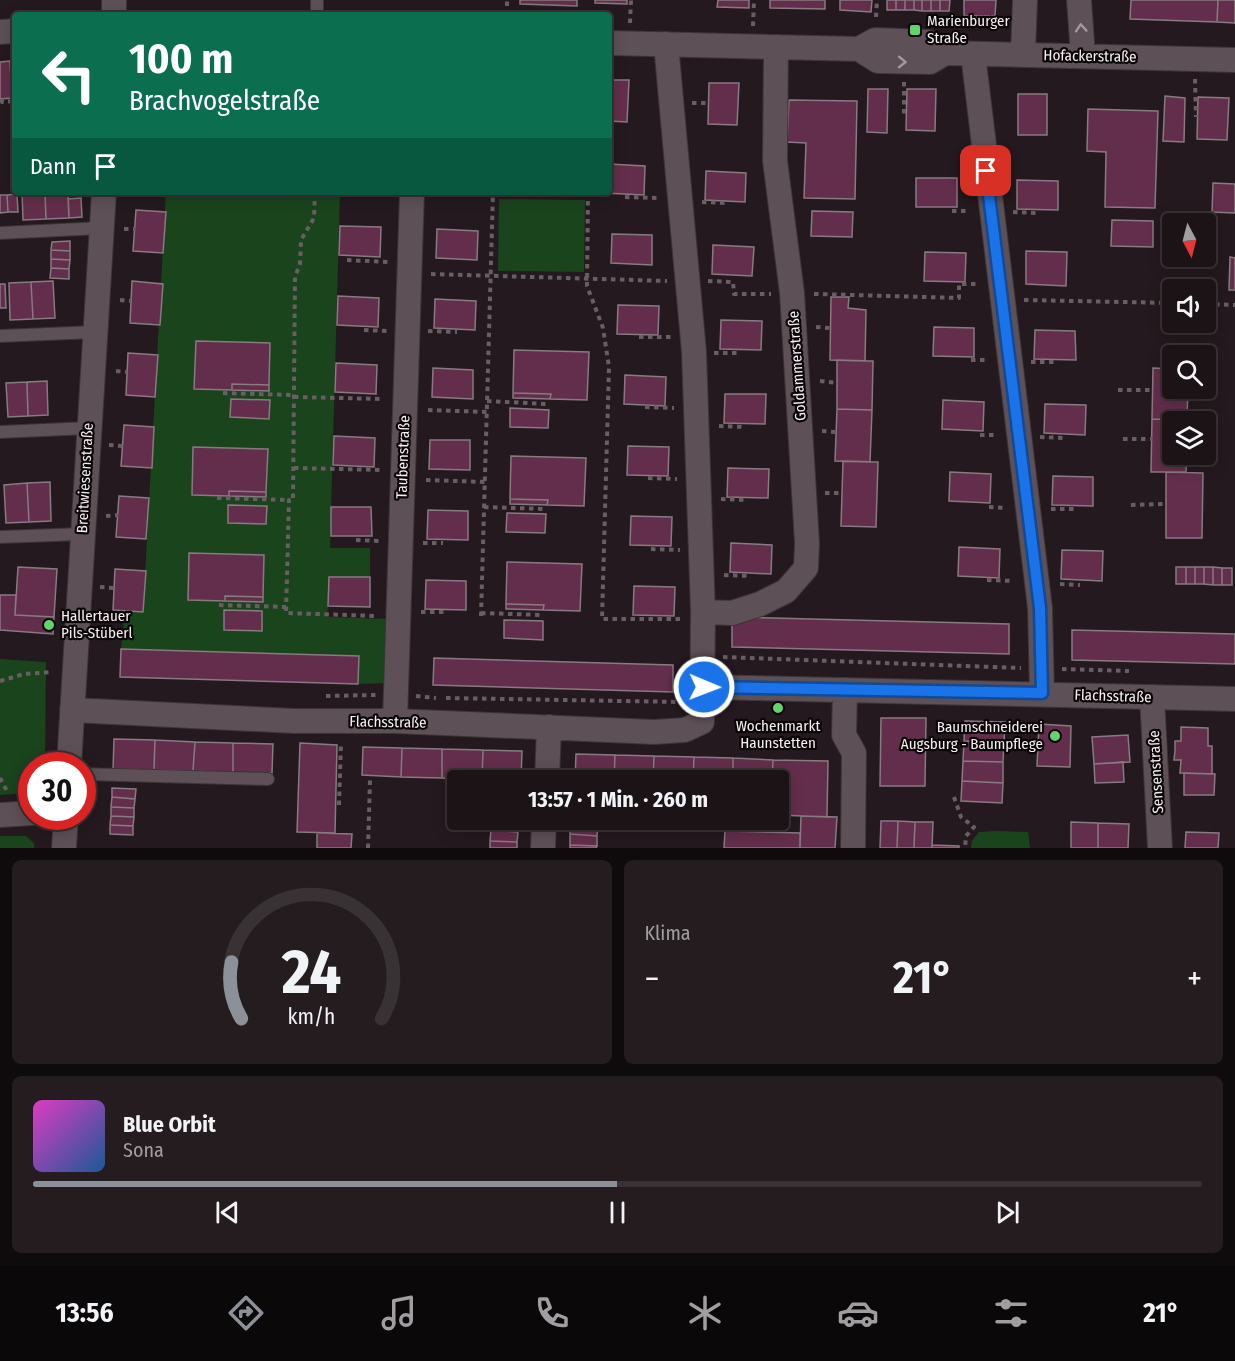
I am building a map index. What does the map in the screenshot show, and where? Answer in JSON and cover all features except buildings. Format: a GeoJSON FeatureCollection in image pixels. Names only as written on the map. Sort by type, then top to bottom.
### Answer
{"type":"FeatureCollection","features":[{"type":"Feature","properties":{"kind":"street"},"geometry":{"type":"LineString","coordinates":[[1023,54],[1025,0]]}},
{"type":"Feature","properties":{"kind":"street"},"geometry":{"type":"LineString","coordinates":[[1079,0],[1083,56]]}},
{"type":"Feature","properties":{"kind":"street","name":"Hofackerstraße"},"geometry":{"type":"LineString","coordinates":[[612,43],[859,49],[875,40],[928,42],[945,52],[973,54],[1235,60]]}},
{"type":"Feature","properties":{"kind":"street"},"geometry":{"type":"LineString","coordinates":[[666,44],[692,338],[696,409],[703,616],[703,704]]}},
{"type":"Feature","properties":{"kind":"street","name":"Goldammerstraße"},"geometry":{"type":"LineString","coordinates":[[703,616],[732,613],[760,604],[786,591],[806,568],[806,523],[792,293],[775,161],[776,47]]}},
{"type":"Feature","properties":{"kind":"street","name":"Hofackerstraße"},"geometry":{"type":"LineString","coordinates":[[859,49],[878,61],[904,62],[930,62],[945,52]]}},
{"type":"Feature","properties":{"kind":"street"},"geometry":{"type":"LineString","coordinates":[[973,54],[1040,608],[1042,693]]}},
{"type":"Feature","properties":{"kind":"street","name":"Breitwiesenstraße"},"geometry":{"type":"LineString","coordinates":[[70,752],[104,195]]}},
{"type":"Feature","properties":{"kind":"street","name":"Taubenstraße"},"geometry":{"type":"LineString","coordinates":[[395,721],[412,195]]}},
{"type":"Feature","properties":{"kind":"street"},"geometry":{"type":"LineString","coordinates":[[845,690],[844,735],[854,753],[853,848]]}},
{"type":"Feature","properties":{"kind":"street","name":"Flachsstraße"},"geometry":{"type":"LineString","coordinates":[[72,710],[283,720],[395,721],[654,732],[685,730],[703,704],[845,690],[1235,699]]}},
{"type":"Feature","properties":{"kind":"street","name":"Sensenstraße"},"geometry":{"type":"LineString","coordinates":[[1152,697],[1160,848]]}},
{"type":"Feature","properties":{"kind":"street"},"geometry":{"type":"LineString","coordinates":[[547,770],[549,727]]}},
{"type":"Feature","properties":{"kind":"street"},"geometry":{"type":"LineString","coordinates":[[0,815],[18,814]]}},
{"type":"Feature","properties":{"kind":"street"},"geometry":{"type":"LineString","coordinates":[[64,848],[65,830]]}},
{"type":"Feature","properties":{"kind":"street"},"geometry":{"type":"LineString","coordinates":[[543,848],[544,830]]}},
{"type":"Feature","properties":{"kind":"lane"},"geometry":{"type":"LineString","coordinates":[[0,233],[101,228]]}},
{"type":"Feature","properties":{"kind":"lane"},"geometry":{"type":"LineString","coordinates":[[0,336],[95,332]]}},
{"type":"Feature","properties":{"kind":"lane"},"geometry":{"type":"LineString","coordinates":[[0,432],[88,428]]}},
{"type":"Feature","properties":{"kind":"lane"},"geometry":{"type":"LineString","coordinates":[[0,537],[82,534]]}},
{"type":"Feature","properties":{"kind":"lane"},"geometry":{"type":"LineString","coordinates":[[96,774],[268,779]]}},
{"type":"Feature","properties":{"kind":"path"},"geometry":{"type":"LineString","coordinates":[[1195,59],[1196,117]]}},
{"type":"Feature","properties":{"kind":"path"},"geometry":{"type":"LineString","coordinates":[[904,62],[904,117]]}},
{"type":"Feature","properties":{"kind":"path"},"geometry":{"type":"LineString","coordinates":[[2,99],[2,102],[12,101]]}},
{"type":"Feature","properties":{"kind":"path"},"geometry":{"type":"LineString","coordinates":[[217,498],[292,500],[295,277],[300,264],[301,240],[314,218],[315,195]]}},
{"type":"Feature","properties":{"kind":"path"},"geometry":{"type":"LineString","coordinates":[[493,195],[481,615],[542,615]]}},
{"type":"Feature","properties":{"kind":"path"},"geometry":{"type":"LineString","coordinates":[[588,195],[587,286],[603,328],[609,366],[602,619],[703,616]]}},
{"type":"Feature","properties":{"kind":"path"},"geometry":{"type":"LineString","coordinates":[[625,197],[679,199]]}},
{"type":"Feature","properties":{"kind":"path"},"geometry":{"type":"LineString","coordinates":[[347,260],[490,277],[734,282],[734,294],[792,293],[959,298],[959,284],[1001,292],[1162,302]]}},
{"type":"Feature","properties":{"kind":"path"},"geometry":{"type":"LineString","coordinates":[[1216,304],[1235,305]]}},
{"type":"Feature","properties":{"kind":"path"},"geometry":{"type":"LineString","coordinates":[[639,337],[692,338]]}},
{"type":"Feature","properties":{"kind":"path"},"geometry":{"type":"LineString","coordinates":[[1118,390],[1153,390]]}},
{"type":"Feature","properties":{"kind":"path"},"geometry":{"type":"LineString","coordinates":[[223,393],[294,396],[487,412]]}},
{"type":"Feature","properties":{"kind":"path"},"geometry":{"type":"LineString","coordinates":[[487,401],[547,404]]}},
{"type":"Feature","properties":{"kind":"path"},"geometry":{"type":"LineString","coordinates":[[645,408],[696,409]]}},
{"type":"Feature","properties":{"kind":"path"},"geometry":{"type":"LineString","coordinates":[[1123,438],[1152,439]]}},
{"type":"Feature","properties":{"kind":"path"},"geometry":{"type":"LineString","coordinates":[[294,468],[485,482]]}},
{"type":"Feature","properties":{"kind":"path"},"geometry":{"type":"LineString","coordinates":[[648,478],[698,480]]}},
{"type":"Feature","properties":{"kind":"path"},"geometry":{"type":"LineString","coordinates":[[289,500],[286,613],[398,616]]}},
{"type":"Feature","properties":{"kind":"path"},"geometry":{"type":"LineString","coordinates":[[1131,505],[1166,504]]}},
{"type":"Feature","properties":{"kind":"path"},"geometry":{"type":"LineString","coordinates":[[484,507],[545,509]]}},
{"type":"Feature","properties":{"kind":"path"},"geometry":{"type":"LineString","coordinates":[[219,605],[286,607]]}},
{"type":"Feature","properties":{"kind":"path"},"geometry":{"type":"LineString","coordinates":[[703,656],[1042,669]]}},
{"type":"Feature","properties":{"kind":"path"},"geometry":{"type":"LineString","coordinates":[[0,681],[45,671],[75,673]]}},
{"type":"Feature","properties":{"kind":"path"},"geometry":{"type":"LineString","coordinates":[[320,696],[396,694],[436,698],[703,704]]}},
{"type":"Feature","properties":{"kind":"path"},"geometry":{"type":"LineString","coordinates":[[339,805],[342,721]]}},
{"type":"Feature","properties":{"kind":"path"},"geometry":{"type":"LineString","coordinates":[[368,848],[370,780]]}},
{"type":"Feature","properties":{"kind":"path"},"geometry":{"type":"LineString","coordinates":[[954,797],[961,817],[974,826],[966,836],[965,848]]}},
{"type":"Feature","properties":{"kind":"green space"},"geometry":{"type":"Polygon","coordinates":[[[166,195],[340,195],[330,548],[370,548],[370,577],[328,606],[327,617],[390,619],[388,683],[358,684],[359,656],[121,649],[125,611],[143,612],[166,195]]]}},
{"type":"Feature","properties":{"kind":"green space"},"geometry":{"type":"Polygon","coordinates":[[[499,199],[585,200],[584,272],[498,271],[499,199]]]}},
{"type":"Feature","properties":{"kind":"green space"},"geometry":{"type":"Polygon","coordinates":[[[0,659],[46,662],[45,752],[18,752],[18,794],[0,795],[0,659]]]}},
{"type":"Feature","properties":{"kind":"green space"},"geometry":{"type":"Polygon","coordinates":[[[979,832],[1028,832],[1030,848],[971,848],[972,841],[979,832]]]}},
{"type":"Feature","properties":{"kind":"green space"},"geometry":{"type":"Polygon","coordinates":[[[0,836],[26,836],[34,843],[34,848],[0,848],[0,836]]]}},
{"type":"Feature","properties":{"kind":"place","name":"Marienburger Straße"},"geometry":{"type":"Point","coordinates":[915,30]}},
{"type":"Feature","properties":{"kind":"place","name":"Hallertauer Pils-Stüberl"},"geometry":{"type":"Point","coordinates":[49,625]}},
{"type":"Feature","properties":{"kind":"place","name":"Wochenmarkt Haunstetten"},"geometry":{"type":"Point","coordinates":[778,708]}},
{"type":"Feature","properties":{"kind":"place","name":"Baumschneiderei Augsburg - Baumpflege"},"geometry":{"type":"Point","coordinates":[1055,736]}},
{"type":"Feature","properties":{"kind":"route"},"geometry":{"type":"LineString","coordinates":[[704,687],[1042,693],[1040,608],[986,171]]}}]}
